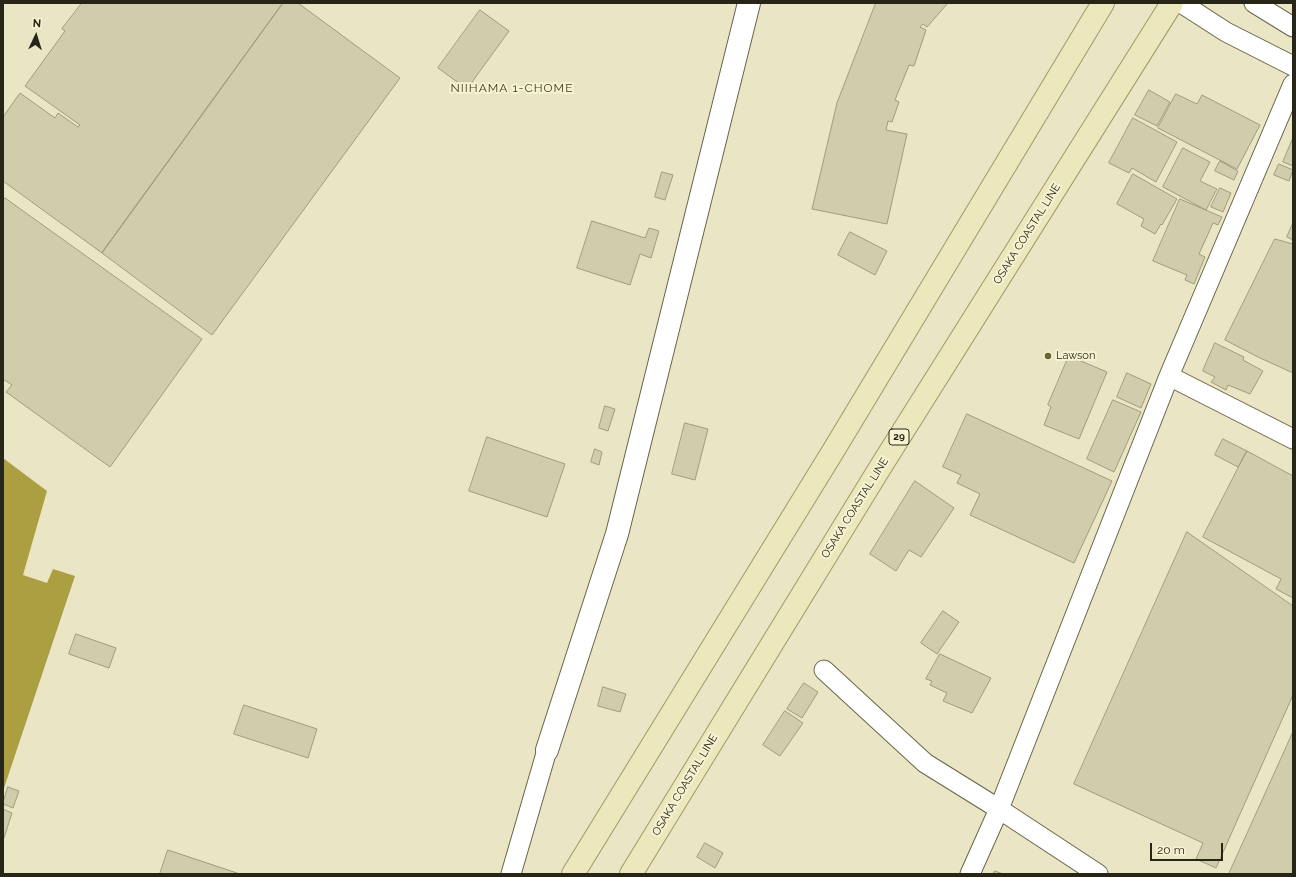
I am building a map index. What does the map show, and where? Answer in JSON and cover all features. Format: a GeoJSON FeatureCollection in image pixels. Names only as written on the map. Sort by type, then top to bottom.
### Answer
{"type":"FeatureCollection","features":[{"type":"Feature","properties":{"kind":"main road"},"geometry":{"type":"LineString","coordinates":[[573,874],[830,455],[1104,3]]}},
{"type":"Feature","properties":{"kind":"main road","name":"OSAKA COASTAL LINE"},"geometry":{"type":"LineString","coordinates":[[631,874],[882,464],[1172,3]]}},
{"type":"Feature","properties":{"kind":"street"},"geometry":{"type":"LineString","coordinates":[[510,874],[547,750],[616,534],[749,3]]}},
{"type":"Feature","properties":{"kind":"street"},"geometry":{"type":"LineString","coordinates":[[1181,3],[1226,32],[1293,66]]}},
{"type":"Feature","properties":{"kind":"street"},"geometry":{"type":"LineString","coordinates":[[1254,3],[1293,26]]}},
{"type":"Feature","properties":{"kind":"street"},"geometry":{"type":"LineString","coordinates":[[970,874],[999,809],[1169,376],[1293,84]]}},
{"type":"Feature","properties":{"kind":"street"},"geometry":{"type":"LineString","coordinates":[[1169,376],[1293,439]]}},
{"type":"Feature","properties":{"kind":"street"},"geometry":{"type":"LineString","coordinates":[[824,670],[925,763],[999,809],[1098,874]]}},
{"type":"Feature","properties":{"kind":"shaded area"},"geometry":{"type":"Polygon","coordinates":[[[3,458],[47,491],[23,575],[47,583],[53,569],[75,576],[3,791],[3,458]]]}},
{"type":"Feature","properties":{"kind":"building"},"geometry":{"type":"Polygon","coordinates":[[[82,3],[283,3],[102,253],[3,181],[3,117],[20,93],[55,118],[58,113],[78,127],[80,125],[25,86],[65,31],[62,29],[82,3]]]}},
{"type":"Feature","properties":{"kind":"building"},"geometry":{"type":"Polygon","coordinates":[[[283,3],[298,3],[400,78],[212,335],[102,253],[283,3]]]}},
{"type":"Feature","properties":{"kind":"building"},"geometry":{"type":"Polygon","coordinates":[[[876,3],[948,3],[927,27],[923,24],[920,27],[926,30],[914,66],[909,65],[895,100],[899,102],[892,122],[888,121],[886,130],[907,134],[887,224],[812,209],[837,103],[876,3]]]}},
{"type":"Feature","properties":{"kind":"building"},"geometry":{"type":"Polygon","coordinates":[[[480,10],[509,31],[467,89],[438,68],[480,10]]]}},
{"type":"Feature","properties":{"kind":"building"},"geometry":{"type":"Polygon","coordinates":[[[1149,90],[1170,102],[1157,126],[1135,115],[1149,90]]]}},
{"type":"Feature","properties":{"kind":"building"},"geometry":{"type":"Polygon","coordinates":[[[1176,94],[1197,104],[1202,95],[1260,125],[1237,169],[1158,128],[1176,94]]]}},
{"type":"Feature","properties":{"kind":"building"},"geometry":{"type":"Polygon","coordinates":[[[1133,118],[1177,142],[1156,182],[1132,168],[1129,173],[1109,163],[1133,118]]]}},
{"type":"Feature","properties":{"kind":"building"},"geometry":{"type":"Polygon","coordinates":[[[1293,138],[1293,166],[1283,162],[1293,138]]]}},
{"type":"Feature","properties":{"kind":"building"},"geometry":{"type":"Polygon","coordinates":[[[1183,148],[1210,162],[1200,181],[1217,189],[1206,210],[1163,187],[1183,148]]]}},
{"type":"Feature","properties":{"kind":"building"},"geometry":{"type":"Polygon","coordinates":[[[1220,161],[1238,171],[1234,180],[1215,171],[1220,161]]]}},
{"type":"Feature","properties":{"kind":"building"},"geometry":{"type":"Polygon","coordinates":[[[1279,164],[1293,170],[1289,181],[1274,175],[1279,164]]]}},
{"type":"Feature","properties":{"kind":"building"},"geometry":{"type":"Polygon","coordinates":[[[662,172],[673,175],[665,200],[655,197],[662,172]]]}},
{"type":"Feature","properties":{"kind":"building"},"geometry":{"type":"Polygon","coordinates":[[[1133,174],[1177,199],[1155,234],[1141,226],[1144,219],[1117,204],[1133,174]]]}},
{"type":"Feature","properties":{"kind":"building"},"geometry":{"type":"Polygon","coordinates":[[[1220,188],[1231,193],[1223,212],[1211,207],[1220,188]]]}},
{"type":"Feature","properties":{"kind":"building"},"geometry":{"type":"Polygon","coordinates":[[[5,198],[202,339],[110,467],[6,392],[12,385],[3,379],[3,201],[5,198]]]}},
{"type":"Feature","properties":{"kind":"building"},"geometry":{"type":"Polygon","coordinates":[[[1180,199],[1222,217],[1218,225],[1213,223],[1199,254],[1205,257],[1194,284],[1185,280],[1187,275],[1153,261],[1180,199]]]}},
{"type":"Feature","properties":{"kind":"building"},"geometry":{"type":"Polygon","coordinates":[[[592,221],[645,238],[649,228],[659,231],[651,258],[640,254],[630,285],[577,268],[592,221]]]}},
{"type":"Feature","properties":{"kind":"building"},"geometry":{"type":"Polygon","coordinates":[[[1293,223],[1293,240],[1287,237],[1293,223]]]}},
{"type":"Feature","properties":{"kind":"building"},"geometry":{"type":"Polygon","coordinates":[[[850,232],[887,251],[875,275],[838,255],[850,232]]]}},
{"type":"Feature","properties":{"kind":"building"},"geometry":{"type":"Polygon","coordinates":[[[1275,239],[1293,244],[1293,373],[1225,340],[1275,239]]]}},
{"type":"Feature","properties":{"kind":"building"},"geometry":{"type":"Polygon","coordinates":[[[1215,343],[1244,357],[1243,360],[1263,371],[1250,394],[1228,385],[1226,390],[1211,382],[1215,377],[1203,371],[1215,343]]]}},
{"type":"Feature","properties":{"kind":"building"},"geometry":{"type":"Polygon","coordinates":[[[1069,356],[1107,372],[1079,439],[1044,425],[1051,407],[1048,405],[1069,356]]]}},
{"type":"Feature","properties":{"kind":"building"},"geometry":{"type":"Polygon","coordinates":[[[1127,373],[1151,384],[1141,408],[1117,397],[1127,373]]]}},
{"type":"Feature","properties":{"kind":"building"},"geometry":{"type":"Polygon","coordinates":[[[1113,400],[1141,412],[1114,472],[1087,459],[1113,400]]]}},
{"type":"Feature","properties":{"kind":"building"},"geometry":{"type":"Polygon","coordinates":[[[605,406],[615,409],[608,431],[599,428],[605,406]]]}},
{"type":"Feature","properties":{"kind":"building"},"geometry":{"type":"Polygon","coordinates":[[[967,414],[1112,481],[1074,563],[970,515],[980,494],[957,483],[961,475],[943,467],[967,414]]]}},
{"type":"Feature","properties":{"kind":"building"},"geometry":{"type":"Polygon","coordinates":[[[685,423],[708,429],[695,480],[672,474],[685,423]]]}},
{"type":"Feature","properties":{"kind":"building"},"geometry":{"type":"Polygon","coordinates":[[[487,437],[565,464],[547,517],[469,491],[487,437]]]}},
{"type":"Feature","properties":{"kind":"building"},"geometry":{"type":"Polygon","coordinates":[[[1223,439],[1247,451],[1238,467],[1215,455],[1223,439]]]}},
{"type":"Feature","properties":{"kind":"building"},"geometry":{"type":"Polygon","coordinates":[[[595,449],[602,452],[599,465],[591,462],[595,449]]]}},
{"type":"Feature","properties":{"kind":"building"},"geometry":{"type":"Polygon","coordinates":[[[1247,451],[1293,476],[1293,598],[1276,589],[1281,579],[1203,537],[1247,451]]]}},
{"type":"Feature","properties":{"kind":"building"},"geometry":{"type":"Polygon","coordinates":[[[915,481],[954,508],[921,557],[909,550],[896,571],[870,554],[915,481]]]}},
{"type":"Feature","properties":{"kind":"building"},"geometry":{"type":"Polygon","coordinates":[[[1187,532],[1293,606],[1293,695],[1216,868],[1196,859],[1203,843],[1074,784],[1187,532]]]}},
{"type":"Feature","properties":{"kind":"building"},"geometry":{"type":"Polygon","coordinates":[[[943,611],[959,622],[937,654],[921,643],[943,611]]]}},
{"type":"Feature","properties":{"kind":"building"},"geometry":{"type":"Polygon","coordinates":[[[76,634],[116,648],[109,668],[69,654],[76,634]]]}},
{"type":"Feature","properties":{"kind":"building"},"geometry":{"type":"Polygon","coordinates":[[[940,654],[991,678],[972,713],[943,701],[947,693],[930,685],[932,681],[926,679],[940,654]]]}},
{"type":"Feature","properties":{"kind":"building"},"geometry":{"type":"Polygon","coordinates":[[[804,683],[818,692],[802,718],[787,709],[804,683]]]}},
{"type":"Feature","properties":{"kind":"building"},"geometry":{"type":"Polygon","coordinates":[[[603,687],[626,694],[620,712],[598,706],[603,687]]]}},
{"type":"Feature","properties":{"kind":"building"},"geometry":{"type":"Polygon","coordinates":[[[244,705],[317,729],[308,758],[234,734],[244,705]]]}},
{"type":"Feature","properties":{"kind":"building"},"geometry":{"type":"Polygon","coordinates":[[[785,711],[803,723],[780,756],[763,745],[785,711]]]}},
{"type":"Feature","properties":{"kind":"building"},"geometry":{"type":"Polygon","coordinates":[[[1293,732],[1293,874],[1229,874],[1293,732]]]}},
{"type":"Feature","properties":{"kind":"building"},"geometry":{"type":"Polygon","coordinates":[[[8,787],[19,791],[13,808],[3,804],[8,787]]]}},
{"type":"Feature","properties":{"kind":"building"},"geometry":{"type":"Polygon","coordinates":[[[3,809],[12,813],[4,838],[3,838],[3,809]]]}},
{"type":"Feature","properties":{"kind":"building"},"geometry":{"type":"Polygon","coordinates":[[[705,843],[723,853],[715,868],[697,857],[705,843]]]}},
{"type":"Feature","properties":{"kind":"building"},"geometry":{"type":"Polygon","coordinates":[[[168,850],[240,874],[160,874],[168,850]]]}},
{"type":"Feature","properties":{"kind":"building"},"geometry":{"type":"Polygon","coordinates":[[[995,871],[1003,874],[993,874],[995,871]]]}},
{"type":"Feature","properties":{"kind":"place","name":"Lawson"},"geometry":{"type":"Point","coordinates":[1048,356]}},
{"type":"Feature","properties":{"kind":"district","name":"NIIHAMA 1-CHOME"},"geometry":{"type":"Point","coordinates":[512,88]}}]}
